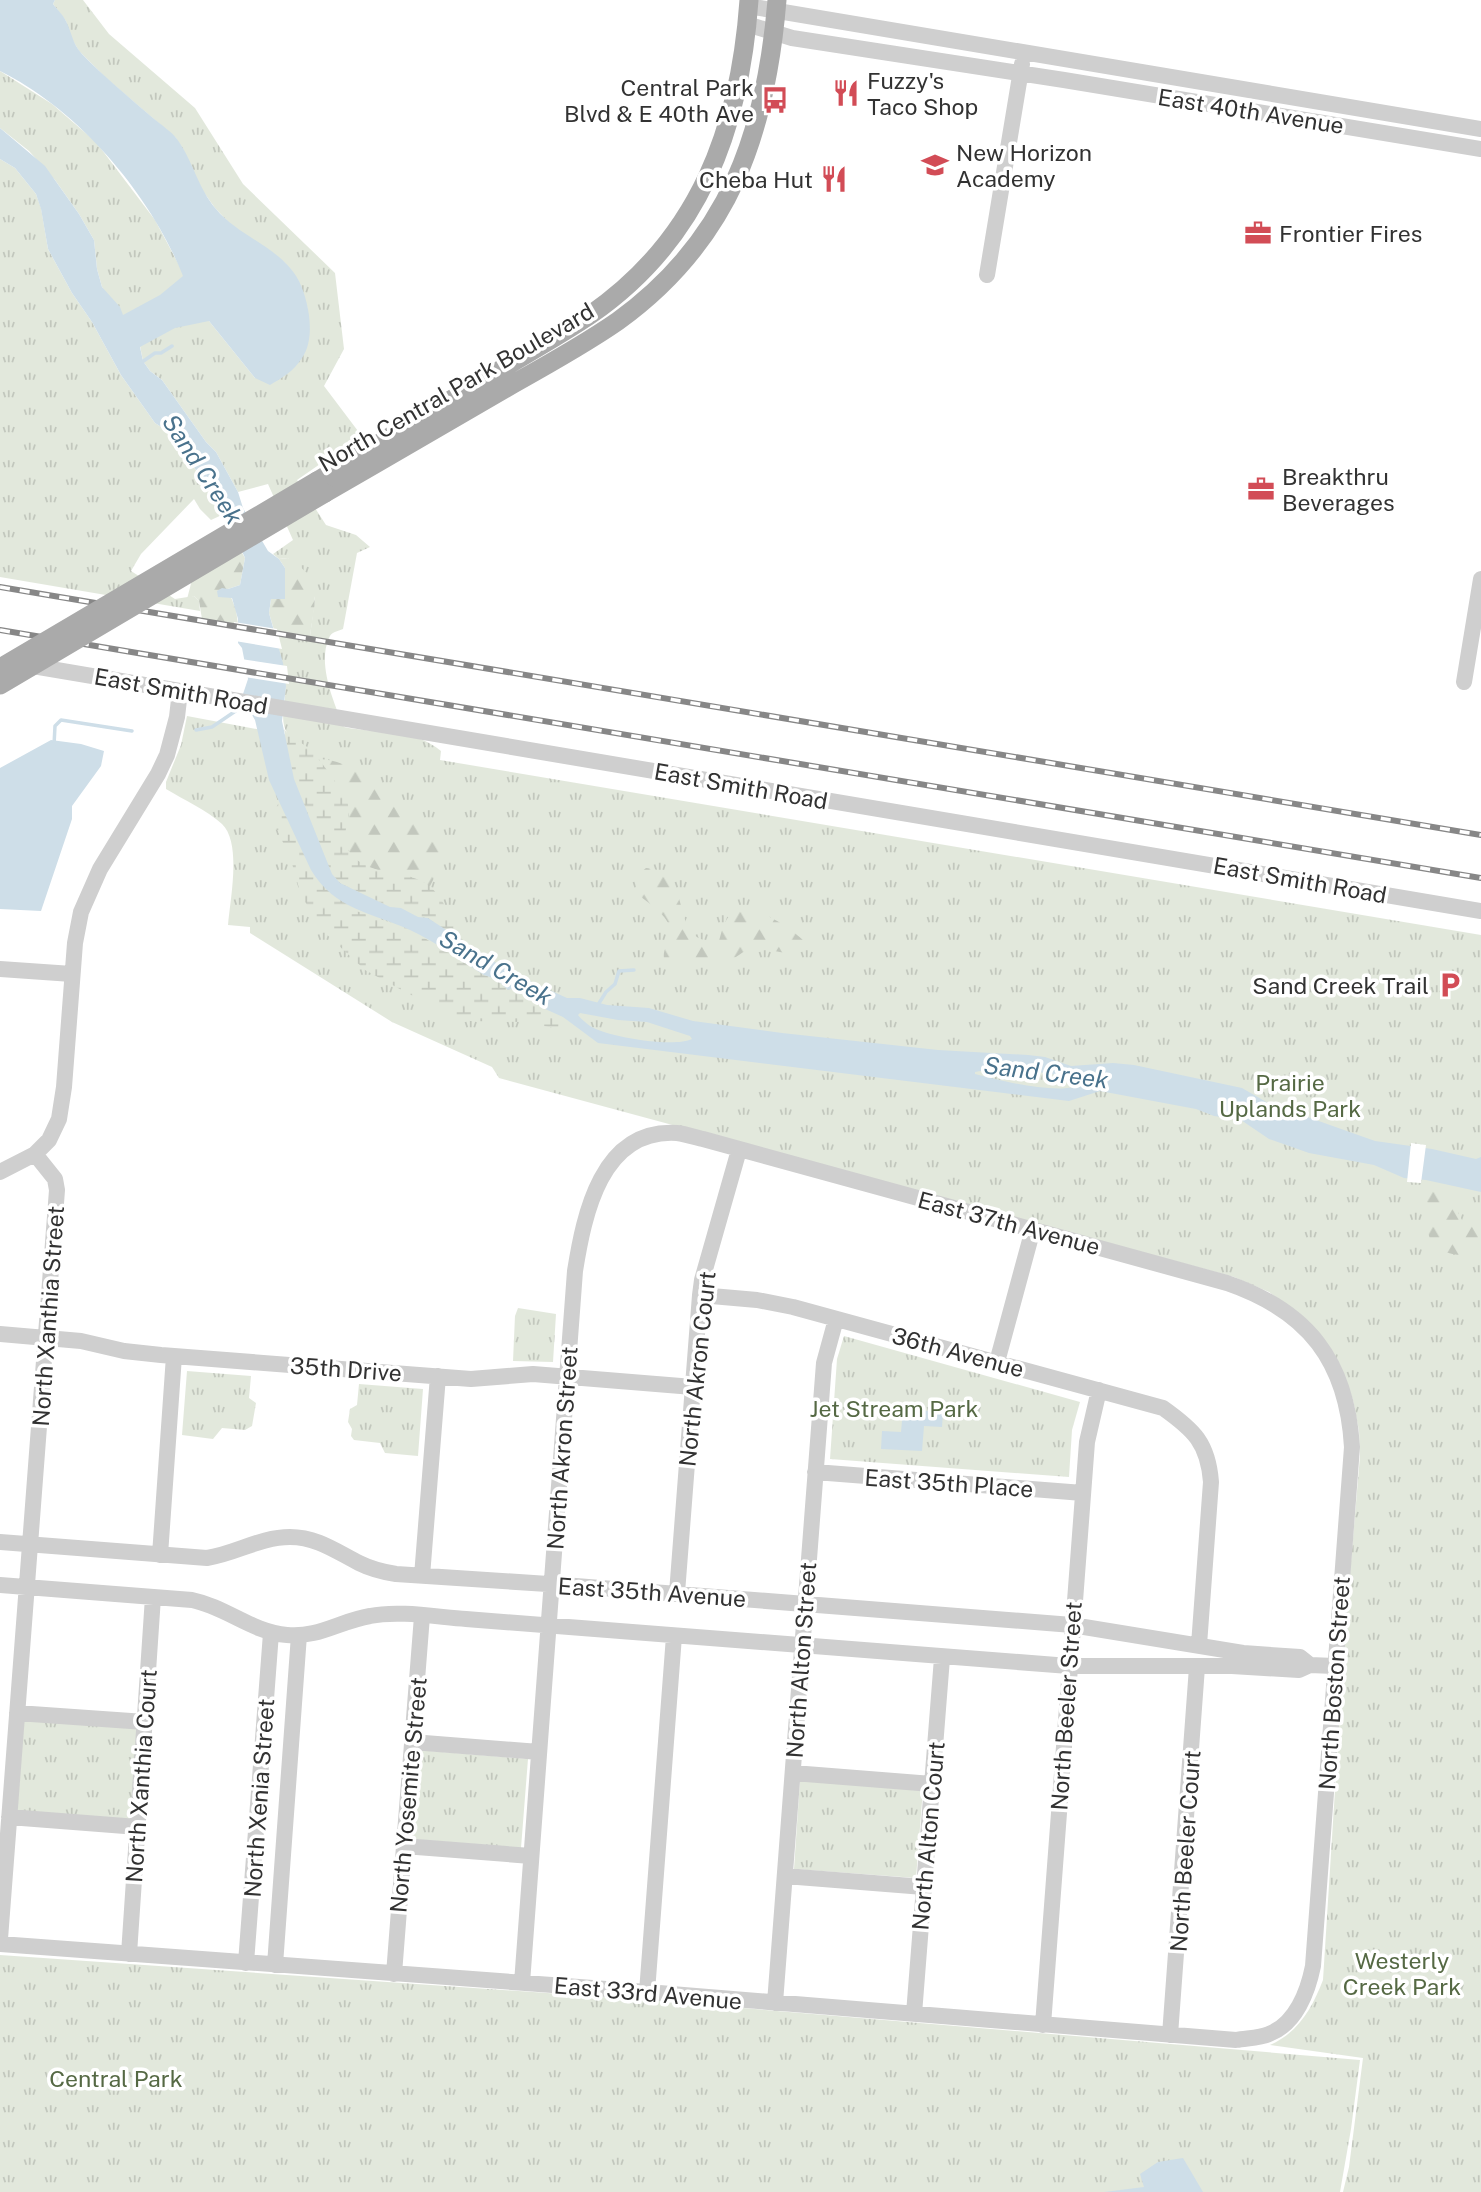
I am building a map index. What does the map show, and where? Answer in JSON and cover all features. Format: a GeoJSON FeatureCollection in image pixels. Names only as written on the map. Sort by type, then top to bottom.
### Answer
{"type":"FeatureCollection","features":[{"type":"Feature","properties":{"kind":"main road","name":"North Central Park Boulevard"},"geometry":{"type":"LineString","coordinates":[[0,668],[587,341],[625,315],[673,274],[688,256],[718,214],[745,160],[762,107],[777,5]]}},
{"type":"Feature","properties":{"kind":"main road","name":"North Central Park Boulevard"},"geometry":{"type":"LineString","coordinates":[[0,685],[321,487],[590,315],[642,270],[689,211],[715,163],[737,93],[745,49],[748,10]]}},
{"type":"Feature","properties":{"kind":"street","name":"East 40th Avenue"},"geometry":{"type":"LineString","coordinates":[[748,10],[777,5],[1024,52],[1481,129]]}},
{"type":"Feature","properties":{"kind":"street","name":"East 40th Avenue"},"geometry":{"type":"LineString","coordinates":[[748,10],[774,32],[792,38],[1481,149]]}},
{"type":"Feature","properties":{"kind":"street"},"geometry":{"type":"LineString","coordinates":[[987,275],[1024,52]]}},
{"type":"Feature","properties":{"kind":"street"},"geometry":{"type":"LineString","coordinates":[[1335,125],[1339,105]]}},
{"type":"Feature","properties":{"kind":"street"},"geometry":{"type":"LineString","coordinates":[[1464,682],[1481,579]]}},
{"type":"Feature","properties":{"kind":"street","name":"East Smith Road"},"geometry":{"type":"LineString","coordinates":[[0,661],[1481,911]]}},
{"type":"Feature","properties":{"kind":"street"},"geometry":{"type":"LineString","coordinates":[[2,1170],[35,1154],[54,1132],[61,1112],[77,928],[100,869],[167,755],[177,718],[180,691]]}},
{"type":"Feature","properties":{"kind":"street"},"geometry":{"type":"LineString","coordinates":[[0,969],[72,974]]}},
{"type":"Feature","properties":{"kind":"street","name":"East 37th Avenue"},"geometry":{"type":"LineString","coordinates":[[677,1133],[1033,1229],[1256,1293],[1283,1308],[1303,1326],[1321,1349]]}},
{"type":"Feature","properties":{"kind":"street","name":"North Akron Street"},"geometry":{"type":"LineString","coordinates":[[522,1983],[575,1272],[580,1241],[601,1177],[613,1159],[645,1137],[677,1133]]}},
{"type":"Feature","properties":{"kind":"street","name":"North Akron Court"},"geometry":{"type":"LineString","coordinates":[[677,1593],[700,1295],[739,1150]]}},
{"type":"Feature","properties":{"kind":"street","name":"North Xanthia Street"},"geometry":{"type":"LineString","coordinates":[[0,1942],[57,1190],[55,1179],[35,1154]]}},
{"type":"Feature","properties":{"kind":"street"},"geometry":{"type":"LineString","coordinates":[[998,1362],[1033,1229]]}},
{"type":"Feature","properties":{"kind":"street","name":"36th Avenue"},"geometry":{"type":"LineString","coordinates":[[700,1295],[769,1302],[1163,1408],[1187,1425],[1202,1442],[1210,1462],[1211,1482],[1199,1645]]}},
{"type":"Feature","properties":{"kind":"street","name":"North Alton Street"},"geometry":{"type":"LineString","coordinates":[[775,2003],[824,1363],[836,1319]]}},
{"type":"Feature","properties":{"kind":"street","name":"35th Drive"},"geometry":{"type":"LineString","coordinates":[[0,1334],[95,1343],[138,1353],[174,1356],[484,1379],[519,1374],[693,1387]]}},
{"type":"Feature","properties":{"kind":"street","name":"North Boston Street"},"geometry":{"type":"LineString","coordinates":[[1290,2018],[1309,1986],[1313,1966],[1352,1447],[1345,1394],[1337,1374],[1321,1349]]}},
{"type":"Feature","properties":{"kind":"street"},"geometry":{"type":"LineString","coordinates":[[160,1555],[174,1356]]}},
{"type":"Feature","properties":{"kind":"street"},"geometry":{"type":"LineString","coordinates":[[422,1576],[438,1376]]}},
{"type":"Feature","properties":{"kind":"street","name":"North Beeler Street"},"geometry":{"type":"LineString","coordinates":[[1043,2025],[1087,1442],[1099,1390]]}},
{"type":"Feature","properties":{"kind":"street","name":"East 35th Place"},"geometry":{"type":"LineString","coordinates":[[816,1472],[1083,1493]]}},
{"type":"Feature","properties":{"kind":"street","name":"East 35th Avenue"},"geometry":{"type":"LineString","coordinates":[[0,1542],[207,1558],[265,1540],[298,1538],[328,1546],[380,1571],[1072,1625],[1243,1653],[1300,1657],[1310,1665]]}},
{"type":"Feature","properties":{"kind":"street","name":"East 35th Avenue"},"geometry":{"type":"LineString","coordinates":[[0,1585],[204,1603],[271,1633],[299,1635],[319,1633],[373,1615],[422,1616],[1069,1666],[1299,1670],[1310,1665],[1334,1666]]}},
{"type":"Feature","properties":{"kind":"street","name":"North Xanthia Court"},"geometry":{"type":"LineString","coordinates":[[129,1954],[153,1597]]}},
{"type":"Feature","properties":{"kind":"street","name":"North Yosemite Street"},"geometry":{"type":"LineString","coordinates":[[394,1974],[422,1616]]}},
{"type":"Feature","properties":{"kind":"street","name":"North Xenia Street"},"geometry":{"type":"LineString","coordinates":[[246,1963],[271,1633]]}},
{"type":"Feature","properties":{"kind":"street","name":"North Xenia Street"},"geometry":{"type":"LineString","coordinates":[[275,1965],[299,1635]]}},
{"type":"Feature","properties":{"kind":"street"},"geometry":{"type":"LineString","coordinates":[[647,1992],[674,1636]]}},
{"type":"Feature","properties":{"kind":"street","name":"North Alton Court"},"geometry":{"type":"LineString","coordinates":[[914,2014],[942,1658]]}},
{"type":"Feature","properties":{"kind":"street","name":"North Beeler Court"},"geometry":{"type":"LineString","coordinates":[[1170,2035],[1197,1667]]}},
{"type":"Feature","properties":{"kind":"street"},"geometry":{"type":"LineString","coordinates":[[17,1713],[145,1722]]}},
{"type":"Feature","properties":{"kind":"street"},"geometry":{"type":"LineString","coordinates":[[412,1742],[539,1752]]}},
{"type":"Feature","properties":{"kind":"street"},"geometry":{"type":"LineString","coordinates":[[793,1773],[932,1784]]}},
{"type":"Feature","properties":{"kind":"street"},"geometry":{"type":"LineString","coordinates":[[9,1817],[138,1827]]}},
{"type":"Feature","properties":{"kind":"street"},"geometry":{"type":"LineString","coordinates":[[404,1846],[531,1856]]}},
{"type":"Feature","properties":{"kind":"street"},"geometry":{"type":"LineString","coordinates":[[785,1876],[924,1886]]}},
{"type":"Feature","properties":{"kind":"street","name":"East 33rd Avenue"},"geometry":{"type":"LineString","coordinates":[[0,1942],[1236,2040],[1271,2034],[1290,2018]]}},
{"type":"Feature","properties":{"kind":"green space","name":"Prairie Uplands Park"},"geometry":{"type":"Polygon","coordinates":[[[55,0],[83,0],[109,34],[195,108],[243,184],[335,273],[344,349],[324,386],[364,439],[297,480],[326,525],[356,535],[370,547],[357,553],[343,629],[331,634],[326,648],[328,683],[344,727],[419,739],[441,751],[440,760],[1481,935],[1481,2192],[1343,2192],[1349,2167],[1363,2058],[1270,2045],[1297,2026],[1323,1980],[1345,1632],[1360,1456],[1359,1431],[1353,1400],[1341,1368],[1298,1313],[1269,1292],[1234,1277],[499,1078],[492,1067],[392,1022],[250,933],[250,927],[228,925],[233,858],[228,833],[222,824],[209,814],[166,789],[166,782],[181,745],[187,716],[288,735],[283,721],[284,671],[274,630],[310,636],[315,598],[288,558],[279,559],[273,554],[293,540],[268,484],[238,492],[216,452],[162,380],[150,371],[143,361],[140,346],[102,287],[94,240],[79,214],[55,180],[29,151],[0,128],[0,71],[52,104],[96,142],[155,220],[209,321],[255,378],[309,338],[307,306],[298,280],[285,263],[233,227],[215,208],[200,187],[176,138],[79,51],[69,34],[66,21],[53,4],[55,0]]]}},
{"type":"Feature","properties":{"kind":"green space"},"geometry":{"type":"Polygon","coordinates":[[[0,159],[15,168],[36,194],[48,249],[121,375],[155,423],[169,432],[220,502],[224,514],[211,520],[194,499],[141,554],[131,571],[175,599],[194,596],[199,601],[200,611],[0,577],[0,159]]]}},
{"type":"Feature","properties":{"kind":"green space"},"geometry":{"type":"Polygon","coordinates":[[[240,549],[245,558],[240,585],[228,589],[238,624],[202,619],[199,601],[194,596],[187,599],[193,576],[240,549]]]}},
{"type":"Feature","properties":{"kind":"green space"},"geometry":{"type":"Polygon","coordinates":[[[288,558],[307,574],[312,583],[315,601],[310,636],[274,630],[269,613],[271,599],[285,599],[285,568],[279,559],[288,558]]]}},
{"type":"Feature","properties":{"kind":"green space"},"geometry":{"type":"Polygon","coordinates":[[[284,729],[313,752],[345,797],[348,814],[345,840],[350,853],[367,866],[409,876],[428,885],[444,905],[465,944],[428,918],[390,907],[340,883],[332,874],[294,779],[284,729]]]}},
{"type":"Feature","properties":{"kind":"green space"},"geometry":{"type":"Polygon","coordinates":[[[319,759],[346,765],[368,779],[435,837],[442,856],[430,886],[408,876],[371,868],[352,855],[346,843],[348,805],[319,759]]]}},
{"type":"Feature","properties":{"kind":"green space"},"geometry":{"type":"Polygon","coordinates":[[[280,801],[298,842],[356,911],[410,929],[484,975],[496,979],[508,990],[520,990],[543,1008],[573,1025],[565,1030],[522,1022],[470,1021],[409,994],[365,970],[323,931],[301,895],[291,860],[275,825],[273,812],[280,801]]]}},
{"type":"Feature","properties":{"kind":"green space"},"geometry":{"type":"Polygon","coordinates":[[[646,868],[662,872],[672,882],[692,933],[702,940],[719,941],[727,919],[734,912],[744,910],[767,916],[789,929],[805,942],[804,949],[785,953],[750,949],[731,960],[718,963],[665,962],[664,952],[670,935],[668,922],[636,892],[637,878],[646,868]]]}},
{"type":"Feature","properties":{"kind":"green space"},"geometry":{"type":"Polygon","coordinates":[[[1422,1180],[1440,1185],[1449,1192],[1462,1220],[1476,1222],[1481,1219],[1481,1250],[1469,1255],[1453,1254],[1434,1244],[1428,1230],[1429,1204],[1420,1196],[1422,1180]]]}},
{"type":"Feature","properties":{"kind":"green space"},"geometry":{"type":"Polygon","coordinates":[[[518,1308],[556,1314],[553,1362],[513,1361],[515,1316],[518,1308]]]}},
{"type":"Feature","properties":{"kind":"green space","name":"Jet Stream Park"},"geometry":{"type":"Polygon","coordinates":[[[844,1336],[1080,1402],[1072,1430],[1069,1477],[830,1459],[837,1359],[844,1336]]]}},
{"type":"Feature","properties":{"kind":"green space"},"geometry":{"type":"Polygon","coordinates":[[[187,1371],[251,1376],[249,1398],[256,1403],[252,1426],[245,1430],[222,1428],[213,1439],[182,1435],[187,1371]]]}},
{"type":"Feature","properties":{"kind":"green space"},"geometry":{"type":"Polygon","coordinates":[[[359,1384],[423,1389],[418,1456],[385,1453],[380,1443],[354,1440],[348,1422],[350,1409],[357,1405],[359,1384]]]}},
{"type":"Feature","properties":{"kind":"green space"},"geometry":{"type":"Polygon","coordinates":[[[24,1720],[138,1728],[131,1819],[17,1812],[24,1720]]]}},
{"type":"Feature","properties":{"kind":"green space"},"geometry":{"type":"Polygon","coordinates":[[[418,1750],[528,1759],[521,1848],[411,1839],[418,1750]]]}},
{"type":"Feature","properties":{"kind":"green space"},"geometry":{"type":"Polygon","coordinates":[[[800,1780],[923,1789],[916,1878],[794,1869],[800,1780]]]}},
{"type":"Feature","properties":{"kind":"green space","name":"Central Park"},"geometry":{"type":"Polygon","coordinates":[[[0,1955],[647,2000],[1360,2060],[1340,2192],[0,2192],[0,1955]]]}},
{"type":"Feature","properties":{"kind":"water","name":"Sand Creek"},"geometry":{"type":"Polygon","coordinates":[[[0,0],[55,0],[53,4],[65,19],[82,54],[175,136],[216,209],[225,219],[282,260],[303,290],[310,320],[306,350],[292,370],[270,385],[255,378],[209,321],[175,328],[140,347],[143,361],[150,371],[162,380],[216,452],[238,492],[243,508],[268,551],[279,559],[285,568],[285,599],[271,599],[269,613],[283,663],[286,686],[282,721],[294,779],[332,874],[340,883],[390,907],[428,918],[510,972],[567,998],[580,998],[607,1005],[649,1008],[693,1021],[782,1033],[938,1050],[1028,1055],[1045,1057],[1071,1066],[1113,1063],[1134,1065],[1242,1088],[1268,1103],[1375,1141],[1432,1149],[1476,1159],[1481,1157],[1481,1192],[1404,1178],[1374,1165],[1309,1153],[1269,1139],[1241,1120],[1100,1091],[1069,1101],[598,1043],[563,1017],[543,1008],[524,992],[515,988],[508,990],[496,979],[484,975],[420,935],[355,908],[331,894],[311,870],[269,780],[255,720],[252,715],[246,713],[240,703],[248,679],[242,648],[238,643],[238,619],[232,598],[218,597],[217,591],[240,585],[245,558],[215,491],[208,487],[169,432],[155,423],[121,375],[92,322],[72,293],[48,249],[36,194],[15,168],[0,159],[0,128],[45,166],[79,214],[94,240],[102,287],[120,307],[123,315],[160,295],[183,276],[152,215],[109,158],[57,108],[0,71],[0,0]],[[580,1013],[578,1015],[590,1026],[611,1034],[656,1042],[692,1039],[647,1022],[580,1013]],[[991,1069],[975,1074],[1048,1088],[1076,1086],[1085,1082],[1082,1079],[1026,1070],[991,1069]]]}},
{"type":"Feature","properties":{"kind":"water"},"geometry":{"type":"Polygon","coordinates":[[[51,740],[81,744],[104,751],[101,766],[72,806],[72,819],[41,911],[0,909],[0,768],[51,740]]]}},
{"type":"Feature","properties":{"kind":"water"},"geometry":{"type":"Polygon","coordinates":[[[903,1409],[943,1412],[942,1427],[924,1426],[922,1451],[881,1449],[882,1431],[901,1432],[903,1409]]]}},
{"type":"Feature","properties":{"kind":"water"},"geometry":{"type":"Polygon","coordinates":[[[1183,2158],[1203,2192],[1104,2192],[1144,2187],[1140,2174],[1158,2162],[1183,2158]]]}},
{"type":"Feature","properties":{"kind":"pier"},"geometry":{"type":"Polygon","coordinates":[[[234,622],[277,629],[282,649],[235,641],[234,622]]]}},
{"type":"Feature","properties":{"kind":"pier"},"geometry":{"type":"Polygon","coordinates":[[[241,659],[287,666],[289,684],[244,677],[241,659]]]}},
{"type":"Feature","properties":{"kind":"pier"},"geometry":{"type":"Polygon","coordinates":[[[1411,1143],[1426,1145],[1421,1183],[1407,1182],[1411,1143]]]}},
{"type":"Feature","properties":{"kind":"waterway"},"geometry":{"type":"LineString","coordinates":[[142,362],[172,346]]}},
{"type":"Feature","properties":{"kind":"waterway"},"geometry":{"type":"LineString","coordinates":[[196,730],[212,727],[240,708]]}},
{"type":"Feature","properties":{"kind":"waterway"},"geometry":{"type":"LineString","coordinates":[[54,745],[55,726],[61,720],[132,731]]}},
{"type":"Feature","properties":{"kind":"waterway"},"geometry":{"type":"LineString","coordinates":[[596,1008],[615,984],[619,971],[634,970]]}},
{"type":"Feature","properties":{"kind":"railway"},"geometry":{"type":"LineString","coordinates":[[0,587],[1481,835]]}},
{"type":"Feature","properties":{"kind":"railway"},"geometry":{"type":"LineString","coordinates":[[0,630],[1481,878]]}},
{"type":"Feature","properties":{"kind":"place","name":"Fuzzy's Taco Shop"},"geometry":{"type":"Point","coordinates":[846,93]}},
{"type":"Feature","properties":{"kind":"place","name":"Central Park Blvd & E 40th Ave"},"geometry":{"type":"Point","coordinates":[775,100]}},
{"type":"Feature","properties":{"kind":"place","name":"New Horizon Academy"},"geometry":{"type":"Point","coordinates":[935,165]}},
{"type":"Feature","properties":{"kind":"place","name":"Cheba Hut"},"geometry":{"type":"Point","coordinates":[834,179]}},
{"type":"Feature","properties":{"kind":"place","name":"Frontier Fires"},"geometry":{"type":"Point","coordinates":[1258,233]}},
{"type":"Feature","properties":{"kind":"place","name":"Breakthru Beverages"},"geometry":{"type":"Point","coordinates":[1261,489]}},
{"type":"Feature","properties":{"kind":"place","name":"Sand Creek Trail"},"geometry":{"type":"Point","coordinates":[1450,985]}},
{"type":"Feature","properties":{"kind":"park label","name":"Westerly Creek Park"},"geometry":{"type":"Point","coordinates":[1402,1973]}}]}
